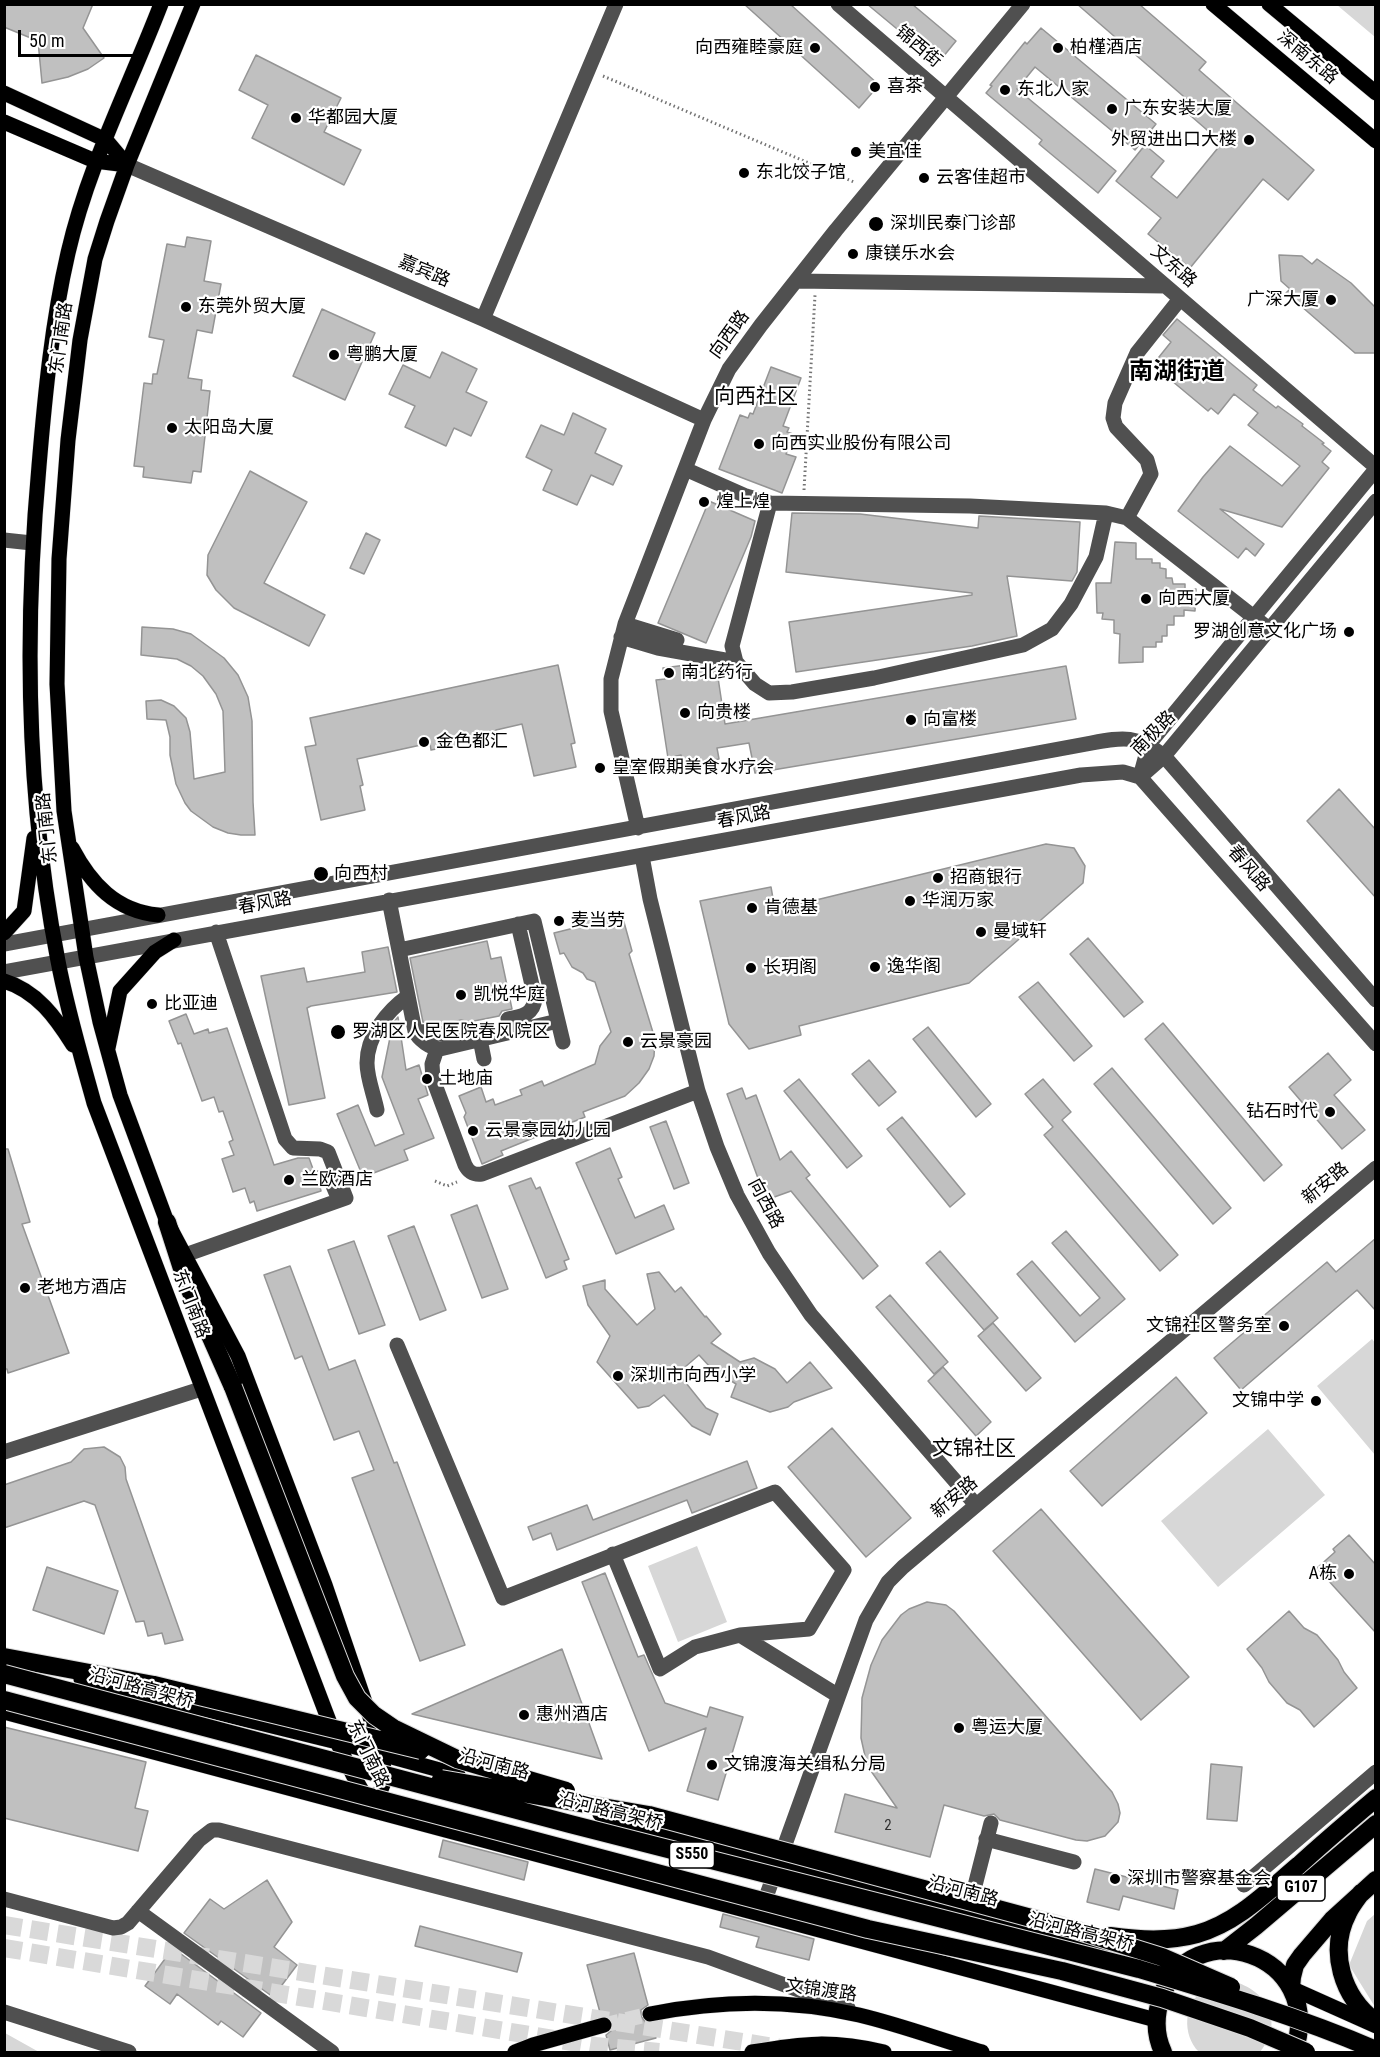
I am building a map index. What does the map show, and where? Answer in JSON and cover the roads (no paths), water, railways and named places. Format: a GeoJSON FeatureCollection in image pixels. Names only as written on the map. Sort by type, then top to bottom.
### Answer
{"type":"FeatureCollection","features":[{"type":"Feature","properties":{"kind":"highway"},"geometry":{"type":"LineString","coordinates":[[167,1222],[186,1281],[233,1387],[345,1676],[357,1698],[375,1715],[393,1728],[457,1759]]}},
{"type":"Feature","properties":{"kind":"highway"},"geometry":{"type":"LineString","coordinates":[[4,1659],[154,1685],[457,1759],[649,1815],[1072,1929],[1162,1957],[1340,2035]]}},
{"type":"Feature","properties":{"kind":"highway","name":"沿河路高架桥"},"geometry":{"type":"LineString","coordinates":[[4,1674],[319,1759],[1139,1969],[1223,1995],[1340,2035],[1376,2050]]}},
{"type":"Feature","properties":{"kind":"highway","name":"S550"},"geometry":{"type":"LineString","coordinates":[[4,1700],[868,1929],[1062,1971],[1162,1998],[1250,2028],[1306,2052]]}},
{"type":"Feature","properties":{"kind":"highway"},"geometry":{"type":"LineString","coordinates":[[319,1759],[649,1815]]}},
{"type":"Feature","properties":{"kind":"highway"},"geometry":{"type":"LineString","coordinates":[[1072,1929],[1152,1940],[1175,1938],[1206,1930],[1240,1912],[1261,1897],[1376,1798]]}},
{"type":"Feature","properties":{"kind":"highway","name":"G107"},"geometry":{"type":"LineString","coordinates":[[1224,1951],[1376,1824]]}},
{"type":"Feature","properties":{"kind":"highway","name":"G107"},"geometry":{"type":"LineString","coordinates":[[1291,1988],[1295,1965],[1302,1955],[1332,1920],[1376,1880]]}},
{"type":"Feature","properties":{"kind":"highway"},"geometry":{"type":"LineString","coordinates":[[1361,1893],[1347,1914],[1339,1940],[1338,1960],[1344,1981],[1354,2001],[1376,2024]]}},
{"type":"Feature","properties":{"kind":"highway","name":"G107"},"geometry":{"type":"LineString","coordinates":[[1163,2052],[1157,2033],[1156,2020],[1163,1992],[1180,1968],[1201,1956],[1224,1951],[1256,1956],[1270,1964],[1282,1975],[1298,2004],[1299,2037],[1294,2052]]}},
{"type":"Feature","properties":{"kind":"main road","name":"东门南路"},"geometry":{"type":"LineString","coordinates":[[161,4],[106,140],[95,161],[68,252],[53,336],[32,543],[29,684],[37,814],[58,962],[94,1103],[337,1742],[352,1775],[373,1810]]}},
{"type":"Feature","properties":{"kind":"main road","name":"东门南路"},"geometry":{"type":"LineString","coordinates":[[193,4],[127,165],[94,259],[80,340],[68,441],[59,559],[57,684],[64,811],[86,957],[120,1095],[167,1222],[238,1356],[326,1585],[383,1755],[384,1782],[373,1810]]}},
{"type":"Feature","properties":{"kind":"main road","name":"深南东路"},"geometry":{"type":"LineString","coordinates":[[1213,4],[1376,141]]}},
{"type":"Feature","properties":{"kind":"main road","name":"深南东路"},"geometry":{"type":"LineString","coordinates":[[1269,4],[1376,93]]}},
{"type":"Feature","properties":{"kind":"main road","name":"嘉宾路"},"geometry":{"type":"LineString","coordinates":[[4,93],[106,140],[127,165]]}},
{"type":"Feature","properties":{"kind":"main road","name":"嘉宾路"},"geometry":{"type":"LineString","coordinates":[[4,122],[95,161],[127,165]]}},
{"type":"Feature","properties":{"kind":"main road"},"geometry":{"type":"LineString","coordinates":[[4,933],[24,911],[37,814]]}},
{"type":"Feature","properties":{"kind":"main road"},"geometry":{"type":"LineString","coordinates":[[68,841],[80,864],[93,881],[115,901],[136,911],[158,915]]}},
{"type":"Feature","properties":{"kind":"main road"},"geometry":{"type":"LineString","coordinates":[[108,1051],[120,991],[155,952],[174,940]]}},
{"type":"Feature","properties":{"kind":"main road"},"geometry":{"type":"LineString","coordinates":[[4,981],[36,998],[54,1015],[81,1059]]}},
{"type":"Feature","properties":{"kind":"main road","name":"沿河南路"},"geometry":{"type":"LineString","coordinates":[[4,1659],[337,1742],[1180,1968]]}},
{"type":"Feature","properties":{"kind":"main road"},"geometry":{"type":"LineString","coordinates":[[4,1712],[1156,2020]]}},
{"type":"Feature","properties":{"kind":"main road"},"geometry":{"type":"LineString","coordinates":[[1291,1988],[1376,2024]]}},
{"type":"Feature","properties":{"kind":"main road","name":"文锦渡路"},"geometry":{"type":"LineString","coordinates":[[650,2014],[703,2005],[768,2003],[829,2009],[887,2023],[982,2052]]}},
{"type":"Feature","properties":{"kind":"main road"},"geometry":{"type":"LineString","coordinates":[[515,2052],[604,2025]]}},
{"type":"Feature","properties":{"kind":"main road"},"geometry":{"type":"LineString","coordinates":[[752,2052],[816,2043],[842,2044],[884,2052]]}},
{"type":"Feature","properties":{"kind":"street"},"geometry":{"type":"LineString","coordinates":[[483,319],[616,4]]}},
{"type":"Feature","properties":{"kind":"street","name":"锦西街"},"geometry":{"type":"LineString","coordinates":[[838,4],[946,96]]}},
{"type":"Feature","properties":{"kind":"street","name":"向西路"},"geometry":{"type":"LineString","coordinates":[[638,828],[611,711],[611,679],[623,630],[704,420],[729,369],[796,281],[1023,4]]}},
{"type":"Feature","properties":{"kind":"street","name":"文东路"},"geometry":{"type":"LineString","coordinates":[[946,96],[1376,468]]}},
{"type":"Feature","properties":{"kind":"street","name":"嘉宾路"},"geometry":{"type":"LineString","coordinates":[[127,165],[483,319],[704,420]]}},
{"type":"Feature","properties":{"kind":"street"},"geometry":{"type":"LineString","coordinates":[[796,281],[1165,286]]}},
{"type":"Feature","properties":{"kind":"street"},"geometry":{"type":"LineString","coordinates":[[1127,518],[1151,474],[1147,460],[1116,428],[1113,418],[1115,403],[1137,353],[1180,299]]}},
{"type":"Feature","properties":{"kind":"street","name":"南极路"},"geometry":{"type":"LineString","coordinates":[[1140,777],[1149,744],[1376,468]]}},
{"type":"Feature","properties":{"kind":"street"},"geometry":{"type":"LineString","coordinates":[[685,469],[746,495],[770,502],[970,506],[1106,513],[1127,518],[1269,629]]}},
{"type":"Feature","properties":{"kind":"street","name":"南极路"},"geometry":{"type":"LineString","coordinates":[[1140,777],[1164,756],[1376,501]]}},
{"type":"Feature","properties":{"kind":"street"},"geometry":{"type":"LineString","coordinates":[[770,502],[732,646],[736,662],[755,684],[769,693],[792,692],[874,678],[1023,645],[1052,629],[1071,604],[1096,557],[1106,513]]}},
{"type":"Feature","properties":{"kind":"street"},"geometry":{"type":"LineString","coordinates":[[4,540],[32,543]]}},
{"type":"Feature","properties":{"kind":"street"},"geometry":{"type":"LineString","coordinates":[[623,630],[658,648],[736,662]]}},
{"type":"Feature","properties":{"kind":"street"},"geometry":{"type":"LineString","coordinates":[[623,630],[677,640]]}},
{"type":"Feature","properties":{"kind":"street","name":"春风路"},"geometry":{"type":"LineString","coordinates":[[4,944],[1091,742],[1131,739],[1149,744],[1164,756],[1376,1000]]}},
{"type":"Feature","properties":{"kind":"street","name":"春风路"},"geometry":{"type":"LineString","coordinates":[[4,972],[1081,775],[1123,772],[1140,777],[1376,1044]]}},
{"type":"Feature","properties":{"kind":"street","name":"向西路"},"geometry":{"type":"LineString","coordinates":[[642,856],[650,899],[698,1090],[736,1195],[769,1253],[811,1315],[976,1505]]}},
{"type":"Feature","properties":{"kind":"street"},"geometry":{"type":"LineString","coordinates":[[389,900],[415,1031],[419,1038],[437,1049],[558,1022]]}},
{"type":"Feature","properties":{"kind":"street"},"geometry":{"type":"LineString","coordinates":[[399,950],[534,921],[563,1042]]}},
{"type":"Feature","properties":{"kind":"street"},"geometry":{"type":"LineString","coordinates":[[508,1019],[526,1014],[535,1003],[518,924]]}},
{"type":"Feature","properties":{"kind":"street"},"geometry":{"type":"LineString","coordinates":[[185,1255],[346,1198],[328,1152],[320,1149],[294,1148],[285,1139],[216,933]]}},
{"type":"Feature","properties":{"kind":"street"},"geometry":{"type":"LineString","coordinates":[[378,1110],[368,1073],[368,1057],[381,1022],[390,1010],[408,996]]}},
{"type":"Feature","properties":{"kind":"street"},"geometry":{"type":"LineString","coordinates":[[415,1031],[446,1034],[463,1030]]}},
{"type":"Feature","properties":{"kind":"street"},"geometry":{"type":"LineString","coordinates":[[480,1039],[484,1059]]}},
{"type":"Feature","properties":{"kind":"street"},"geometry":{"type":"LineString","coordinates":[[437,1049],[432,1064],[433,1079],[465,1165],[468,1171],[475,1175],[698,1090]]}},
{"type":"Feature","properties":{"kind":"street","name":"新安路"},"geometry":{"type":"LineString","coordinates":[[760,1914],[837,1695],[866,1620],[888,1582],[1376,1168]]}},
{"type":"Feature","properties":{"kind":"street"},"geometry":{"type":"LineString","coordinates":[[316,1178],[324,1177],[331,1181],[339,1200]]}},
{"type":"Feature","properties":{"kind":"street"},"geometry":{"type":"LineString","coordinates":[[397,1346],[503,1598],[613,1554],[776,1492],[844,1570],[809,1629],[740,1635],[695,1647],[660,1669],[613,1554]]}},
{"type":"Feature","properties":{"kind":"street"},"geometry":{"type":"LineString","coordinates":[[4,1452],[201,1389]]}},
{"type":"Feature","properties":{"kind":"street"},"geometry":{"type":"LineString","coordinates":[[740,1635],[837,1695]]}},
{"type":"Feature","properties":{"kind":"street"},"geometry":{"type":"LineString","coordinates":[[1244,1885],[1376,1772]]}},
{"type":"Feature","properties":{"kind":"street"},"geometry":{"type":"LineString","coordinates":[[968,1913],[991,1823]]}},
{"type":"Feature","properties":{"kind":"street"},"geometry":{"type":"LineString","coordinates":[[4,1899],[112,1928],[121,1927],[128,1923],[199,1840],[212,1830],[219,1830],[708,1957],[887,2023]]}},
{"type":"Feature","properties":{"kind":"street"},"geometry":{"type":"LineString","coordinates":[[986,1839],[1074,1862]]}},
{"type":"Feature","properties":{"kind":"street"},"geometry":{"type":"LineString","coordinates":[[138,1911],[332,2052]]}},
{"type":"Feature","properties":{"kind":"street"},"geometry":{"type":"LineString","coordinates":[[4,2012],[129,2052]]}},
{"type":"Feature","properties":{"kind":"tunnel"},"geometry":{"type":"LineString","coordinates":[[4,1925],[806,2052]]}},
{"type":"Feature","properties":{"kind":"tunnel"},"geometry":{"type":"LineString","coordinates":[[4,1948],[596,2046],[659,2052]]}},
{"type":"Feature","properties":{"kind":"tunnel"},"geometry":{"type":"LineString","coordinates":[[604,2025],[650,2014]]}},
{"type":"Feature","properties":{"kind":"place","name":"向西雍睦豪庭"},"geometry":{"type":"Point","coordinates":[815,48]}},
{"type":"Feature","properties":{"kind":"place","name":"柏槿酒店"},"geometry":{"type":"Point","coordinates":[1058,48]}},
{"type":"Feature","properties":{"kind":"place","name":"喜茶"},"geometry":{"type":"Point","coordinates":[875,87]}},
{"type":"Feature","properties":{"kind":"place","name":"东北人家"},"geometry":{"type":"Point","coordinates":[1005,90]}},
{"type":"Feature","properties":{"kind":"place","name":"广东安装大厦"},"geometry":{"type":"Point","coordinates":[1112,109]}},
{"type":"Feature","properties":{"kind":"place","name":"华都园大厦"},"geometry":{"type":"Point","coordinates":[296,118]}},
{"type":"Feature","properties":{"kind":"place","name":"外贸进出口大楼"},"geometry":{"type":"Point","coordinates":[1249,140]}},
{"type":"Feature","properties":{"kind":"place","name":"美宜佳"},"geometry":{"type":"Point","coordinates":[856,152]}},
{"type":"Feature","properties":{"kind":"place","name":"东北饺子馆"},"geometry":{"type":"Point","coordinates":[744,173]}},
{"type":"Feature","properties":{"kind":"place","name":"云客佳超市"},"geometry":{"type":"Point","coordinates":[924,178]}},
{"type":"Feature","properties":{"kind":"place","name":"深圳民泰门诊部"},"geometry":{"type":"Point","coordinates":[876,224]}},
{"type":"Feature","properties":{"kind":"place","name":"康镁乐水会"},"geometry":{"type":"Point","coordinates":[853,254]}},
{"type":"Feature","properties":{"kind":"place","name":"广深大厦"},"geometry":{"type":"Point","coordinates":[1331,300]}},
{"type":"Feature","properties":{"kind":"place","name":"东莞外贸大厦"},"geometry":{"type":"Point","coordinates":[186,307]}},
{"type":"Feature","properties":{"kind":"place","name":"粤鹏大厦"},"geometry":{"type":"Point","coordinates":[334,355]}},
{"type":"Feature","properties":{"kind":"place","name":"太阳岛大厦"},"geometry":{"type":"Point","coordinates":[172,428]}},
{"type":"Feature","properties":{"kind":"place","name":"向西实业股份有限公司"},"geometry":{"type":"Point","coordinates":[759,444]}},
{"type":"Feature","properties":{"kind":"place","name":"煌上煌"},"geometry":{"type":"Point","coordinates":[704,502]}},
{"type":"Feature","properties":{"kind":"place","name":"向西大厦"},"geometry":{"type":"Point","coordinates":[1146,599]}},
{"type":"Feature","properties":{"kind":"place","name":"罗湖创意文化广场"},"geometry":{"type":"Point","coordinates":[1349,632]}},
{"type":"Feature","properties":{"kind":"place","name":"南北药行"},"geometry":{"type":"Point","coordinates":[669,673]}},
{"type":"Feature","properties":{"kind":"place","name":"向贵楼"},"geometry":{"type":"Point","coordinates":[685,713]}},
{"type":"Feature","properties":{"kind":"place","name":"向富楼"},"geometry":{"type":"Point","coordinates":[911,720]}},
{"type":"Feature","properties":{"kind":"place","name":"金色都汇"},"geometry":{"type":"Point","coordinates":[424,742]}},
{"type":"Feature","properties":{"kind":"place","name":"皇室假期美食水疗会"},"geometry":{"type":"Point","coordinates":[600,768]}},
{"type":"Feature","properties":{"kind":"place","name":"向西村"},"geometry":{"type":"Point","coordinates":[321,874]}},
{"type":"Feature","properties":{"kind":"place","name":"招商银行"},"geometry":{"type":"Point","coordinates":[938,878]}},
{"type":"Feature","properties":{"kind":"place","name":"华润万家"},"geometry":{"type":"Point","coordinates":[910,901]}},
{"type":"Feature","properties":{"kind":"place","name":"肯德基"},"geometry":{"type":"Point","coordinates":[752,908]}},
{"type":"Feature","properties":{"kind":"place","name":"麦当劳"},"geometry":{"type":"Point","coordinates":[559,921]}},
{"type":"Feature","properties":{"kind":"place","name":"曼域轩"},"geometry":{"type":"Point","coordinates":[981,932]}},
{"type":"Feature","properties":{"kind":"place","name":"逸华阁"},"geometry":{"type":"Point","coordinates":[875,967]}},
{"type":"Feature","properties":{"kind":"place","name":"长玥阁"},"geometry":{"type":"Point","coordinates":[751,968]}},
{"type":"Feature","properties":{"kind":"place","name":"凯悦华庭"},"geometry":{"type":"Point","coordinates":[461,995]}},
{"type":"Feature","properties":{"kind":"place","name":"比亚迪"},"geometry":{"type":"Point","coordinates":[152,1004]}},
{"type":"Feature","properties":{"kind":"place","name":"罗湖区人民医院春风院区"},"geometry":{"type":"Point","coordinates":[338,1032]}},
{"type":"Feature","properties":{"kind":"place","name":"云景豪园"},"geometry":{"type":"Point","coordinates":[628,1042]}},
{"type":"Feature","properties":{"kind":"place","name":"土地庙"},"geometry":{"type":"Point","coordinates":[427,1079]}},
{"type":"Feature","properties":{"kind":"place","name":"钻石时代"},"geometry":{"type":"Point","coordinates":[1330,1112]}},
{"type":"Feature","properties":{"kind":"place","name":"云景豪园幼儿园"},"geometry":{"type":"Point","coordinates":[473,1131]}},
{"type":"Feature","properties":{"kind":"place","name":"兰欧酒店"},"geometry":{"type":"Point","coordinates":[289,1180]}},
{"type":"Feature","properties":{"kind":"place","name":"老地方酒店"},"geometry":{"type":"Point","coordinates":[25,1288]}},
{"type":"Feature","properties":{"kind":"place","name":"文锦社区警务室"},"geometry":{"type":"Point","coordinates":[1284,1326]}},
{"type":"Feature","properties":{"kind":"place","name":"深圳市向西小学"},"geometry":{"type":"Point","coordinates":[618,1376]}},
{"type":"Feature","properties":{"kind":"place","name":"文锦中学"},"geometry":{"type":"Point","coordinates":[1316,1401]}},
{"type":"Feature","properties":{"kind":"place","name":"A栋"},"geometry":{"type":"Point","coordinates":[1349,1574]}},
{"type":"Feature","properties":{"kind":"place","name":"惠州酒店"},"geometry":{"type":"Point","coordinates":[524,1715]}},
{"type":"Feature","properties":{"kind":"place","name":"粤运大厦"},"geometry":{"type":"Point","coordinates":[959,1728]}},
{"type":"Feature","properties":{"kind":"place","name":"文锦渡海关缉私分局"},"geometry":{"type":"Point","coordinates":[712,1765]}},
{"type":"Feature","properties":{"kind":"place","name":"深圳市警察基金会"},"geometry":{"type":"Point","coordinates":[1115,1879]}},
{"type":"Feature","properties":{"kind":"district","name":"南湖街道"},"geometry":{"type":"Point","coordinates":[1177,373]}},
{"type":"Feature","properties":{"kind":"district","name":"向西社区"},"geometry":{"type":"Point","coordinates":[756,398]}},
{"type":"Feature","properties":{"kind":"district","name":"文锦社区"},"geometry":{"type":"Point","coordinates":[974,1450]}}]}
